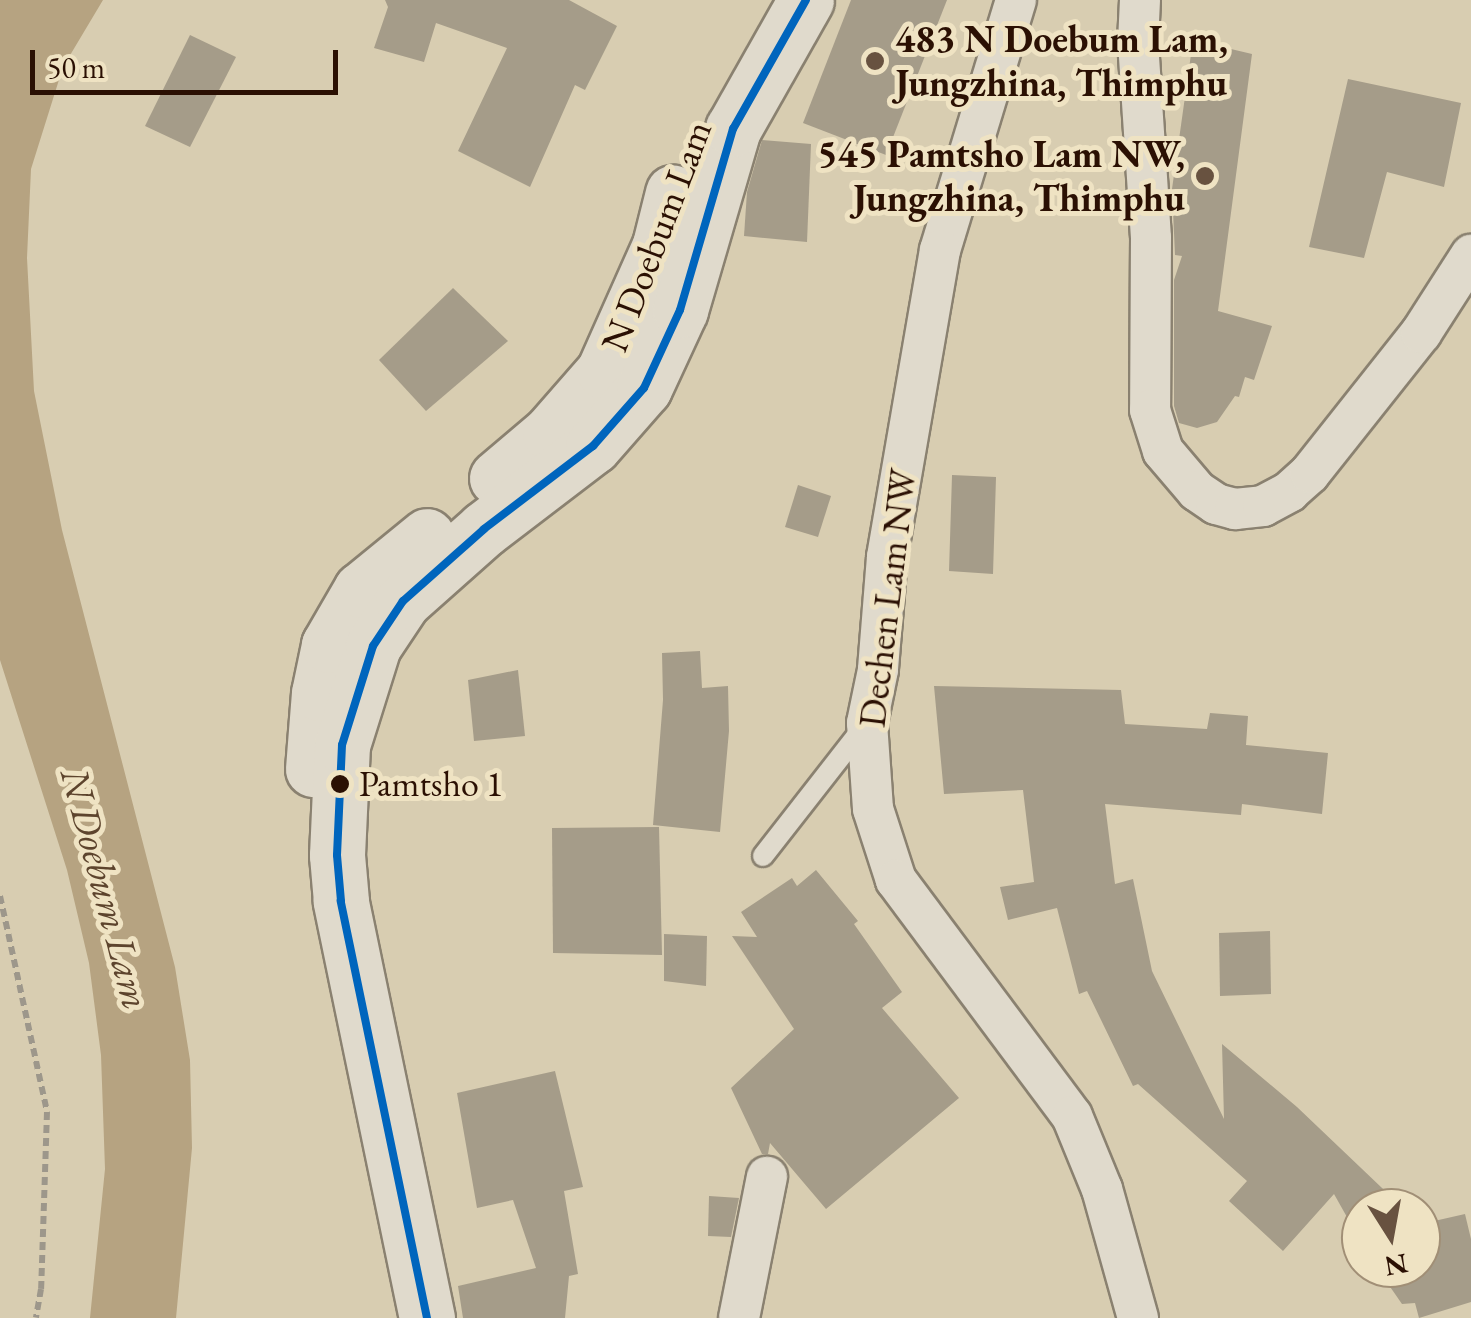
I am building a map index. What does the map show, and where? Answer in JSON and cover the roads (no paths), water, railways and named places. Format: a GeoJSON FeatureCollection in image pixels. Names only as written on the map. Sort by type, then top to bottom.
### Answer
{"type":"FeatureCollection","features":[{"type":"Feature","properties":{"kind":"main road","name":"N Doebum Lam"},"geometry":{"type":"LineString","coordinates":[[400,1318],[308,850],[316,724],[330,645],[361,590],[550,432],[604,370],[660,245],[678,173],[714,84],[764,0]]}},
{"type":"Feature","properties":{"kind":"main road","name":"N Doebum Lam"},"geometry":{"type":"LineString","coordinates":[[427,1318],[342,901],[337,855],[342,745],[373,646],[403,601],[484,530],[592,446],[644,388],[680,310],[733,129],[806,0]]}},
{"type":"Feature","properties":{"kind":"street","name":"Dechen Lam NW"},"geometry":{"type":"LineString","coordinates":[[1016,0],[940,250],[887,557],[878,670],[867,722],[873,809],[896,880],[1072,1116],[1102,1189],[1138,1318]]}},
{"type":"Feature","properties":{"kind":"street"},"geometry":{"type":"LineString","coordinates":[[1140,0],[1140,70],[1151,238],[1150,410],[1163,451],[1196,491],[1216,504],[1236,509],[1263,506],[1289,492],[1310,473],[1421,333],[1471,255]]}},
{"type":"Feature","properties":{"kind":"street"},"geometry":{"type":"LineString","coordinates":[[739,1318],[768,1178]]}},
{"type":"Feature","properties":{"kind":"lane"},"geometry":{"type":"LineString","coordinates":[[762,856],[867,722]]}},
{"type":"Feature","properties":{"kind":"water"},"geometry":{"type":"Polygon","coordinates":[[[0,0],[103,0],[63,67],[31,169],[27,258],[34,391],[62,530],[175,967],[190,1060],[192,1148],[176,1318],[90,1318],[105,1169],[101,1055],[89,963],[67,870],[0,660],[0,0]]]}},
{"type":"Feature","properties":{"kind":"place","name":"483 N Doebum Lam, Jungzhina, Thimphu"},"geometry":{"type":"Point","coordinates":[875,61]}},
{"type":"Feature","properties":{"kind":"place","name":"545 Pamtsho Lam NW, Jungzhina, Thimphu"},"geometry":{"type":"Point","coordinates":[1205,176]}},
{"type":"Feature","properties":{"kind":"place","name":"Pamtsho 1"},"geometry":{"type":"Point","coordinates":[340,784]}}]}
